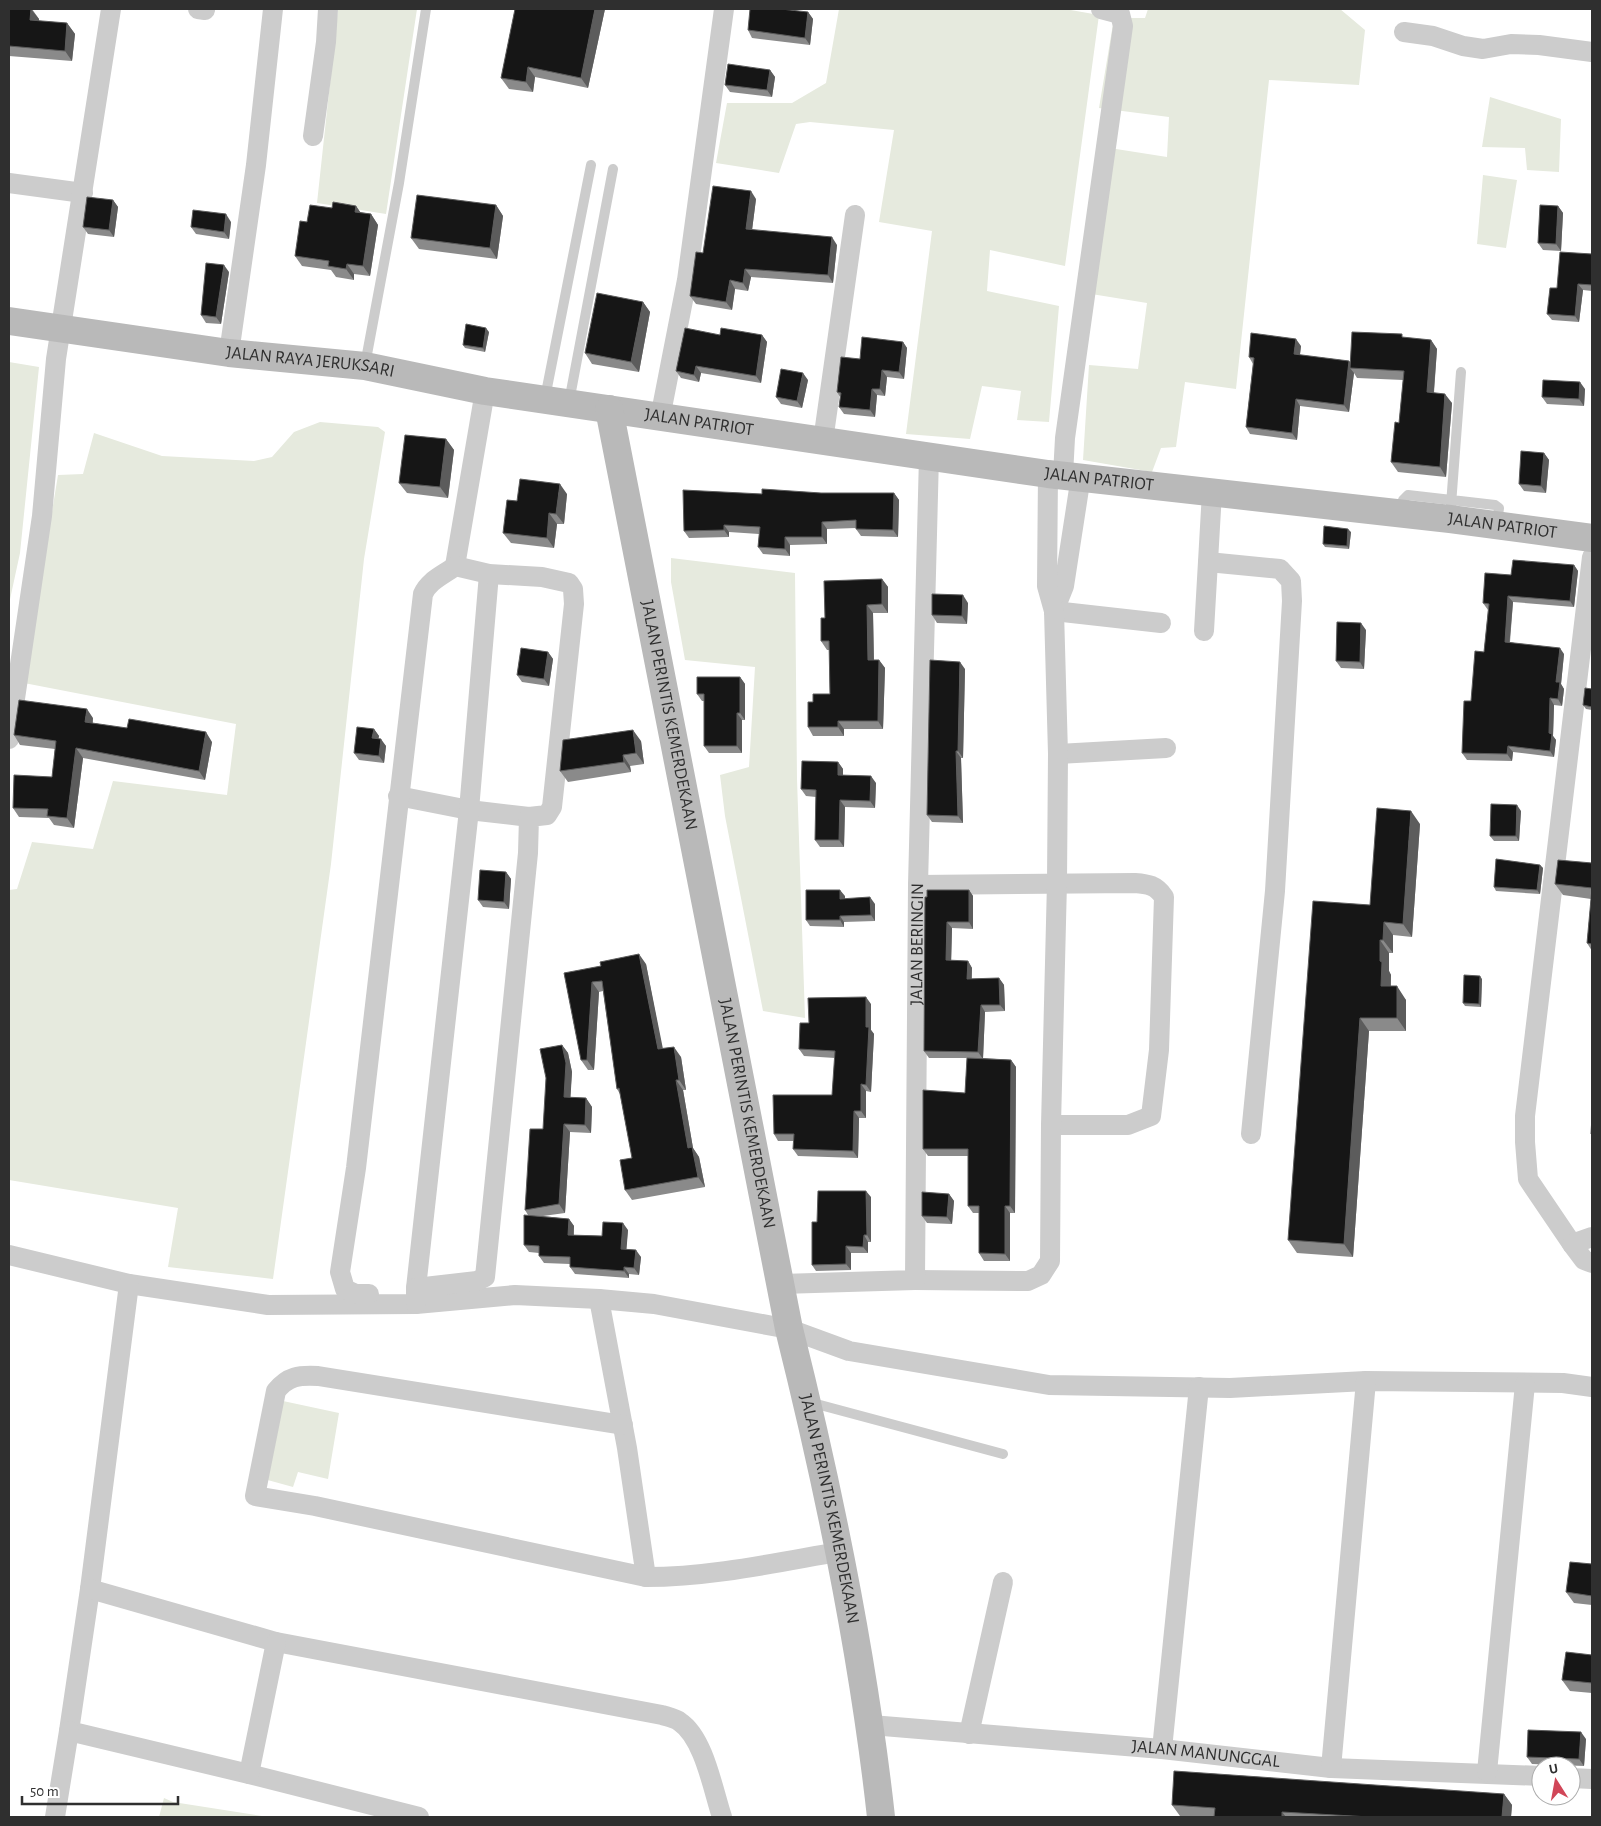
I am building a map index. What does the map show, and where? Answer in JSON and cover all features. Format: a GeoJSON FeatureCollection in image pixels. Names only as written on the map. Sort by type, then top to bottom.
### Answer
{"type":"FeatureCollection","features":[{"type":"Feature","properties":{"kind":"street"},"geometry":{"type":"LineString","coordinates":[[9,739],[13,684],[42,516],[56,359],[111,9]]}},
{"type":"Feature","properties":{"kind":"street"},"geometry":{"type":"LineString","coordinates":[[229,353],[256,165],[273,9]]}},
{"type":"Feature","properties":{"kind":"street"},"geometry":{"type":"LineString","coordinates":[[313,136],[326,42],[328,9]]}},
{"type":"Feature","properties":{"kind":"street"},"geometry":{"type":"LineString","coordinates":[[660,418],[686,280],[724,9]]}},
{"type":"Feature","properties":{"kind":"street"},"geometry":{"type":"LineString","coordinates":[[1054,611],[1064,586],[1063,480],[1065,438],[1123,26],[1120,14],[1101,9]]}},
{"type":"Feature","properties":{"kind":"street"},"geometry":{"type":"LineString","coordinates":[[1404,32],[1433,36],[1463,46],[1483,50],[1520,44],[1592,52]]}},
{"type":"Feature","properties":{"kind":"street"},"geometry":{"type":"LineString","coordinates":[[9,183],[82,193]]}},
{"type":"Feature","properties":{"kind":"street"},"geometry":{"type":"LineString","coordinates":[[823,441],[855,214]]}},
{"type":"Feature","properties":{"kind":"street","name":"JALAN RAYA JERUKSARI"},"geometry":{"type":"LineString","coordinates":[[9,321],[60,333],[229,353],[365,366],[485,391],[609,410]]}},
{"type":"Feature","properties":{"kind":"street"},"geometry":{"type":"LineString","coordinates":[[455,566],[485,391]]}},
{"type":"Feature","properties":{"kind":"street","name":"JALAN PATRIOT"},"geometry":{"type":"LineString","coordinates":[[609,410],[823,441],[928,465],[1212,498],[1401,514],[1450,509],[1497,525],[1592,538]]}},
{"type":"Feature","properties":{"kind":"street","name":"JALAN PERINTIS KEMERDEKAAN"},"geometry":{"type":"LineString","coordinates":[[609,410],[789,1329],[808,1402],[838,1552],[871,1726],[881,1817]]}},
{"type":"Feature","properties":{"kind":"street","name":"JALAN BERINGIN"},"geometry":{"type":"LineString","coordinates":[[915,1280],[918,885],[928,465]]}},
{"type":"Feature","properties":{"kind":"street"},"geometry":{"type":"LineString","coordinates":[[781,1284],[915,1280],[1028,1281],[1041,1276],[1050,1262],[1058,754],[1054,611],[1047,586],[1063,480]]}},
{"type":"Feature","properties":{"kind":"street"},"geometry":{"type":"LineString","coordinates":[[1204,631],[1212,498]]}},
{"type":"Feature","properties":{"kind":"street"},"geometry":{"type":"LineString","coordinates":[[1592,557],[1525,1116],[1528,1179],[1584,1260],[1592,1263]]}},
{"type":"Feature","properties":{"kind":"street"},"geometry":{"type":"LineString","coordinates":[[1208,562],[1280,569],[1291,581],[1292,601],[1275,891],[1252,1134]]}},
{"type":"Feature","properties":{"kind":"street"},"geometry":{"type":"LineString","coordinates":[[398,796],[469,810],[529,816],[547,814],[552,807],[574,593],[572,585],[558,580],[489,574],[455,566],[426,586],[423,594],[398,796],[356,1168],[340,1272],[343,1286],[349,1292],[599,1299],[654,1304],[789,1329],[849,1351],[1049,1386],[1198,1387],[1366,1380],[1525,1384],[1563,1383],[1592,1387]]}},
{"type":"Feature","properties":{"kind":"street"},"geometry":{"type":"LineString","coordinates":[[416,1295],[469,810],[489,574]]}},
{"type":"Feature","properties":{"kind":"street"},"geometry":{"type":"LineString","coordinates":[[1054,611],[1161,623]]}},
{"type":"Feature","properties":{"kind":"street"},"geometry":{"type":"LineString","coordinates":[[1058,754],[1166,748]]}},
{"type":"Feature","properties":{"kind":"street"},"geometry":{"type":"LineString","coordinates":[[9,1255],[128,1284],[268,1305],[416,1295],[477,1281],[485,1277],[528,853],[529,816]]}},
{"type":"Feature","properties":{"kind":"street"},"geometry":{"type":"LineString","coordinates":[[918,885],[1057,882],[1135,883],[1152,885],[1159,888],[1165,903],[1159,1050],[1151,1116],[1128,1125],[1051,1125]]}},
{"type":"Feature","properties":{"kind":"street"},"geometry":{"type":"LineString","coordinates":[[1572,1244],[1592,1237]]}},
{"type":"Feature","properties":{"kind":"street"},"geometry":{"type":"LineString","coordinates":[[55,1817],[90,1590],[128,1284]]}},
{"type":"Feature","properties":{"kind":"street"},"geometry":{"type":"LineString","coordinates":[[599,1299],[623,1426],[646,1577]]}},
{"type":"Feature","properties":{"kind":"street"},"geometry":{"type":"LineString","coordinates":[[623,1426],[318,1376],[300,1375],[287,1379],[276,1391],[255,1496],[315,1506],[646,1577],[677,1577],[713,1573],[838,1552]]}},
{"type":"Feature","properties":{"kind":"street"},"geometry":{"type":"LineString","coordinates":[[1331,1768],[1366,1380]]}},
{"type":"Feature","properties":{"kind":"street"},"geometry":{"type":"LineString","coordinates":[[1487,1772],[1525,1384]]}},
{"type":"Feature","properties":{"kind":"street"},"geometry":{"type":"LineString","coordinates":[[1162,1749],[1198,1387]]}},
{"type":"Feature","properties":{"kind":"street"},"geometry":{"type":"LineString","coordinates":[[969,1734],[1003,1582]]}},
{"type":"Feature","properties":{"kind":"street"},"geometry":{"type":"LineString","coordinates":[[90,1590],[276,1642],[662,1715],[678,1721],[693,1734],[698,1743],[722,1817]]}},
{"type":"Feature","properties":{"kind":"street"},"geometry":{"type":"LineString","coordinates":[[250,1774],[276,1642]]}},
{"type":"Feature","properties":{"kind":"street","name":"JALAN MANUNGGAL"},"geometry":{"type":"LineString","coordinates":[[871,1726],[1162,1749],[1331,1768],[1487,1772],[1531,1775]]}},
{"type":"Feature","properties":{"kind":"street"},"geometry":{"type":"LineString","coordinates":[[69,1731],[419,1817]]}},
{"type":"Feature","properties":{"kind":"lane"},"geometry":{"type":"LineString","coordinates":[[365,366],[399,183],[426,9]]}},
{"type":"Feature","properties":{"kind":"lane"},"geometry":{"type":"LineString","coordinates":[[557,401],[591,165]]}},
{"type":"Feature","properties":{"kind":"lane"},"geometry":{"type":"LineString","coordinates":[[557,401],[613,169]]}},
{"type":"Feature","properties":{"kind":"lane"},"geometry":{"type":"LineString","coordinates":[[1450,509],[1461,372]]}},
{"type":"Feature","properties":{"kind":"lane"},"geometry":{"type":"LineString","coordinates":[[808,1402],[1003,1454]]}},
{"type":"Feature","properties":{"kind":"shaded area"},"geometry":{"type":"Polygon","coordinates":[[[338,9],[417,9],[386,214],[317,203],[338,9]]]}},
{"type":"Feature","properties":{"kind":"shaded area"},"geometry":{"type":"Polygon","coordinates":[[[839,9],[1065,9],[1099,15],[1065,266],[990,250],[987,291],[1059,306],[1049,422],[1017,420],[1021,391],[982,386],[970,439],[906,434],[932,231],[879,222],[894,130],[810,122],[796,124],[779,173],[716,163],[727,103],[792,103],[826,83],[839,9]]]}},
{"type":"Feature","properties":{"kind":"shaded area"},"geometry":{"type":"Polygon","coordinates":[[[1148,9],[1340,9],[1365,30],[1359,85],[1269,80],[1236,389],[1185,382],[1176,447],[1161,448],[1152,472],[1083,460],[1089,365],[1138,369],[1147,303],[1079,292],[1097,146],[1167,157],[1169,117],[1099,108],[1114,18],[1145,18],[1148,9]]]}},
{"type":"Feature","properties":{"kind":"shaded area"},"geometry":{"type":"Polygon","coordinates":[[[1490,97],[1561,119],[1559,172],[1527,170],[1525,148],[1482,147],[1490,97]]]}},
{"type":"Feature","properties":{"kind":"shaded area"},"geometry":{"type":"Polygon","coordinates":[[[1483,175],[1517,180],[1506,248],[1477,244],[1483,175]]]}},
{"type":"Feature","properties":{"kind":"shaded area"},"geometry":{"type":"Polygon","coordinates":[[[9,362],[39,367],[20,553],[9,604],[9,362]]]}},
{"type":"Feature","properties":{"kind":"shaded area"},"geometry":{"type":"Polygon","coordinates":[[[320,422],[378,427],[385,432],[364,559],[331,864],[273,1279],[168,1267],[178,1208],[9,1180],[9,890],[17,889],[32,842],[93,849],[113,781],[227,795],[236,724],[24,683],[58,475],[83,474],[94,433],[162,456],[254,461],[272,457],[294,432],[320,422]]]}},
{"type":"Feature","properties":{"kind":"shaded area"},"geometry":{"type":"Polygon","coordinates":[[[671,558],[795,573],[797,779],[805,1018],[763,1011],[725,816],[720,775],[749,767],[755,667],[685,660],[671,582],[671,558]]]}},
{"type":"Feature","properties":{"kind":"shaded area"},"geometry":{"type":"Polygon","coordinates":[[[283,1401],[339,1413],[328,1479],[298,1472],[293,1487],[264,1479],[283,1401]]]}},
{"type":"Feature","properties":{"kind":"shaded area"},"geometry":{"type":"Polygon","coordinates":[[[164,1798],[173,1802],[268,1817],[159,1817],[164,1798]]]}},
{"type":"Feature","properties":{"kind":"building"},"geometry":{"type":"Polygon","coordinates":[[[9,9],[31,9],[30,20],[67,23],[65,51],[9,46],[9,9]]]}},
{"type":"Feature","properties":{"kind":"building"},"geometry":{"type":"Polygon","coordinates":[[[515,9],[595,9],[581,78],[528,67],[526,82],[501,78],[515,9]]]}},
{"type":"Feature","properties":{"kind":"building"},"geometry":{"type":"Polygon","coordinates":[[[750,9],[781,9],[808,12],[805,38],[748,30],[750,9]]]}},
{"type":"Feature","properties":{"kind":"building"},"geometry":{"type":"Polygon","coordinates":[[[728,64],[770,70],[767,90],[725,85],[728,64]]]}},
{"type":"Feature","properties":{"kind":"building"},"geometry":{"type":"Polygon","coordinates":[[[713,186],[751,191],[746,229],[832,237],[828,275],[745,269],[743,283],[730,280],[726,302],[690,296],[696,252],[703,253],[713,186]]]}},
{"type":"Feature","properties":{"kind":"building"},"geometry":{"type":"Polygon","coordinates":[[[417,195],[496,205],[490,248],[411,238],[417,195]]]}},
{"type":"Feature","properties":{"kind":"building"},"geometry":{"type":"Polygon","coordinates":[[[87,197],[113,200],[109,230],[83,227],[87,197]]]}},
{"type":"Feature","properties":{"kind":"building"},"geometry":{"type":"Polygon","coordinates":[[[333,202],[356,206],[355,212],[371,214],[363,266],[347,264],[346,269],[328,266],[329,261],[295,256],[300,221],[307,222],[310,205],[332,208],[333,202]]]}},
{"type":"Feature","properties":{"kind":"building"},"geometry":{"type":"Polygon","coordinates":[[[1540,205],[1558,206],[1556,244],[1538,243],[1540,205]]]}},
{"type":"Feature","properties":{"kind":"building"},"geometry":{"type":"Polygon","coordinates":[[[193,210],[226,214],[224,232],[191,227],[193,210]]]}},
{"type":"Feature","properties":{"kind":"building"},"geometry":{"type":"Polygon","coordinates":[[[1560,252],[1592,254],[1592,285],[1578,284],[1575,316],[1547,314],[1550,288],[1557,288],[1560,252]]]}},
{"type":"Feature","properties":{"kind":"building"},"geometry":{"type":"Polygon","coordinates":[[[206,263],[224,265],[216,317],[201,315],[206,263]]]}},
{"type":"Feature","properties":{"kind":"building"},"geometry":{"type":"Polygon","coordinates":[[[597,293],[643,302],[631,362],[585,353],[597,293]]]}},
{"type":"Feature","properties":{"kind":"building"},"geometry":{"type":"Polygon","coordinates":[[[466,324],[486,328],[483,348],[463,345],[466,324]]]}},
{"type":"Feature","properties":{"kind":"building"},"geometry":{"type":"Polygon","coordinates":[[[685,328],[720,335],[721,328],[762,335],[756,376],[696,366],[694,375],[676,371],[685,328]]]}},
{"type":"Feature","properties":{"kind":"building"},"geometry":{"type":"Polygon","coordinates":[[[1352,332],[1402,334],[1402,337],[1431,340],[1427,392],[1445,394],[1440,467],[1391,462],[1395,422],[1399,423],[1404,371],[1350,368],[1352,332]]]}},
{"type":"Feature","properties":{"kind":"building"},"geometry":{"type":"Polygon","coordinates":[[[1251,333],[1296,339],[1294,354],[1349,361],[1344,405],[1296,399],[1292,433],[1246,427],[1254,358],[1249,357],[1251,333]]]}},
{"type":"Feature","properties":{"kind":"building"},"geometry":{"type":"Polygon","coordinates":[[[862,337],[903,342],[899,372],[882,370],[880,389],[872,389],[870,410],[839,407],[841,393],[837,392],[841,357],[860,359],[862,337]]]}},
{"type":"Feature","properties":{"kind":"building"},"geometry":{"type":"Polygon","coordinates":[[[781,369],[803,373],[797,401],[776,397],[781,369]]]}},
{"type":"Feature","properties":{"kind":"building"},"geometry":{"type":"Polygon","coordinates":[[[1543,380],[1580,382],[1579,399],[1542,397],[1543,380]]]}},
{"type":"Feature","properties":{"kind":"building"},"geometry":{"type":"Polygon","coordinates":[[[405,435],[446,439],[440,487],[399,483],[405,435]]]}},
{"type":"Feature","properties":{"kind":"building"},"geometry":{"type":"Polygon","coordinates":[[[1521,451],[1544,453],[1541,486],[1519,484],[1521,451]]]}},
{"type":"Feature","properties":{"kind":"building"},"geometry":{"type":"Polygon","coordinates":[[[520,479],[560,484],[556,514],[549,513],[547,538],[503,533],[507,500],[517,501],[520,479]]]}},
{"type":"Feature","properties":{"kind":"building"},"geometry":{"type":"Polygon","coordinates":[[[762,489],[821,493],[894,493],[893,530],[856,529],[856,520],[822,522],[822,537],[785,537],[785,549],[758,547],[760,527],[724,525],[724,530],[684,531],[683,490],[762,494],[762,489]]]}},
{"type":"Feature","properties":{"kind":"building"},"geometry":{"type":"Polygon","coordinates":[[[1324,526],[1348,529],[1347,546],[1323,544],[1324,526]]]}},
{"type":"Feature","properties":{"kind":"building"},"geometry":{"type":"Polygon","coordinates":[[[1513,560],[1574,565],[1570,601],[1508,596],[1505,642],[1560,648],[1556,682],[1560,682],[1558,699],[1550,698],[1549,733],[1552,734],[1550,751],[1508,746],[1507,754],[1462,753],[1464,701],[1471,701],[1475,651],[1484,652],[1489,604],[1483,603],[1485,573],[1511,575],[1513,560]]]}},
{"type":"Feature","properties":{"kind":"building"},"geometry":{"type":"Polygon","coordinates":[[[882,579],[882,604],[867,605],[868,660],[879,660],[878,721],[838,721],[838,727],[808,727],[808,702],[813,702],[813,694],[830,694],[829,641],[821,641],[821,618],[825,618],[824,581],[882,579]]]}},
{"type":"Feature","properties":{"kind":"building"},"geometry":{"type":"Polygon","coordinates":[[[932,594],[963,595],[962,616],[932,615],[932,594]]]}},
{"type":"Feature","properties":{"kind":"building"},"geometry":{"type":"Polygon","coordinates":[[[1337,622],[1361,623],[1360,662],[1336,661],[1337,622]]]}},
{"type":"Feature","properties":{"kind":"building"},"geometry":{"type":"Polygon","coordinates":[[[521,648],[548,652],[544,679],[517,675],[521,648]]]}},
{"type":"Feature","properties":{"kind":"building"},"geometry":{"type":"Polygon","coordinates":[[[930,660],[960,662],[958,751],[956,751],[958,816],[927,815],[930,660]]]}},
{"type":"Feature","properties":{"kind":"building"},"geometry":{"type":"Polygon","coordinates":[[[697,677],[740,677],[740,713],[737,713],[737,746],[704,746],[704,694],[697,694],[697,677]]]}},
{"type":"Feature","properties":{"kind":"building"},"geometry":{"type":"Polygon","coordinates":[[[1585,688],[1592,689],[1592,707],[1583,705],[1585,688]]]}},
{"type":"Feature","properties":{"kind":"building"},"geometry":{"type":"Polygon","coordinates":[[[19,700],[87,709],[85,722],[127,728],[129,719],[206,732],[199,771],[76,748],[67,818],[47,816],[48,809],[13,808],[14,775],[52,777],[56,741],[14,735],[19,700]]]}},
{"type":"Feature","properties":{"kind":"building"},"geometry":{"type":"Polygon","coordinates":[[[357,727],[374,729],[372,738],[381,739],[379,756],[354,753],[357,727]]]}},
{"type":"Feature","properties":{"kind":"building"},"geometry":{"type":"Polygon","coordinates":[[[633,730],[636,753],[623,755],[624,762],[560,771],[563,740],[633,730]]]}},
{"type":"Feature","properties":{"kind":"building"},"geometry":{"type":"Polygon","coordinates":[[[802,761],[838,762],[838,775],[871,776],[870,801],[840,800],[839,840],[815,840],[816,790],[801,789],[802,761]]]}},
{"type":"Feature","properties":{"kind":"building"},"geometry":{"type":"Polygon","coordinates":[[[1491,804],[1517,805],[1516,836],[1490,836],[1491,804]]]}},
{"type":"Feature","properties":{"kind":"building"},"geometry":{"type":"Polygon","coordinates":[[[1377,808],[1411,811],[1403,924],[1384,922],[1383,940],[1380,940],[1380,961],[1382,962],[1381,986],[1397,986],[1397,1018],[1360,1018],[1344,1244],[1288,1240],[1313,901],[1370,905],[1377,808]]]}},
{"type":"Feature","properties":{"kind":"building"},"geometry":{"type":"Polygon","coordinates":[[[1496,859],[1540,865],[1537,890],[1494,887],[1496,859]]]}},
{"type":"Feature","properties":{"kind":"building"},"geometry":{"type":"Polygon","coordinates":[[[1558,860],[1592,863],[1592,888],[1555,884],[1558,860]]]}},
{"type":"Feature","properties":{"kind":"building"},"geometry":{"type":"Polygon","coordinates":[[[480,870],[506,872],[504,902],[478,900],[480,870]]]}},
{"type":"Feature","properties":{"kind":"building"},"geometry":{"type":"Polygon","coordinates":[[[1592,888],[1592,944],[1587,943],[1592,888]]]}},
{"type":"Feature","properties":{"kind":"building"},"geometry":{"type":"Polygon","coordinates":[[[806,890],[840,890],[840,899],[870,897],[871,915],[840,916],[840,920],[806,920],[806,890]]]}},
{"type":"Feature","properties":{"kind":"building"},"geometry":{"type":"Polygon","coordinates":[[[927,890],[969,890],[969,922],[947,922],[946,960],[968,961],[967,979],[999,978],[1000,1005],[981,1005],[978,1052],[924,1051],[925,897],[927,897],[927,890]]]}},
{"type":"Feature","properties":{"kind":"building"},"geometry":{"type":"Polygon","coordinates":[[[639,954],[658,1049],[674,1047],[679,1080],[676,1080],[688,1148],[692,1147],[698,1177],[625,1190],[620,1160],[632,1158],[619,1088],[617,1089],[602,981],[592,982],[587,1060],[581,1060],[564,973],[601,966],[600,962],[639,954]]]}},
{"type":"Feature","properties":{"kind":"building"},"geometry":{"type":"Polygon","coordinates":[[[1464,975],[1480,976],[1479,1004],[1463,1003],[1464,975]]]}},
{"type":"Feature","properties":{"kind":"building"},"geometry":{"type":"Polygon","coordinates":[[[866,997],[866,1027],[869,1027],[866,1085],[861,1084],[861,1111],[854,1111],[853,1151],[793,1149],[794,1134],[774,1134],[773,1095],[832,1095],[835,1051],[799,1049],[800,1023],[809,1023],[808,998],[866,997]]]}},
{"type":"Feature","properties":{"kind":"building"},"geometry":{"type":"Polygon","coordinates":[[[562,1045],[566,1063],[564,1097],[586,1098],[585,1125],[564,1124],[559,1204],[525,1210],[530,1129],[543,1129],[546,1078],[540,1049],[562,1045]]]}},
{"type":"Feature","properties":{"kind":"building"},"geometry":{"type":"Polygon","coordinates":[[[967,1058],[1011,1060],[1010,1206],[1005,1206],[1005,1254],[979,1253],[979,1206],[968,1206],[968,1149],[923,1149],[923,1090],[965,1093],[967,1058]]]}},
{"type":"Feature","properties":{"kind":"building"},"geometry":{"type":"Polygon","coordinates":[[[818,1191],[866,1191],[867,1235],[864,1235],[863,1247],[846,1246],[846,1264],[812,1265],[812,1222],[817,1222],[818,1191]]]}},
{"type":"Feature","properties":{"kind":"building"},"geometry":{"type":"Polygon","coordinates":[[[922,1192],[949,1194],[947,1217],[922,1216],[922,1192]]]}},
{"type":"Feature","properties":{"kind":"building"},"geometry":{"type":"Polygon","coordinates":[[[524,1215],[569,1219],[568,1235],[602,1236],[603,1222],[623,1223],[621,1249],[636,1250],[634,1268],[624,1267],[624,1271],[570,1267],[570,1257],[539,1256],[539,1246],[524,1245],[524,1215]]]}},
{"type":"Feature","properties":{"kind":"building"},"geometry":{"type":"Polygon","coordinates":[[[1570,1562],[1592,1564],[1592,1596],[1566,1592],[1570,1562]]]}},
{"type":"Feature","properties":{"kind":"building"},"geometry":{"type":"Polygon","coordinates":[[[1566,1652],[1592,1655],[1592,1683],[1562,1680],[1566,1652]]]}},
{"type":"Feature","properties":{"kind":"building"},"geometry":{"type":"Polygon","coordinates":[[[1528,1730],[1581,1732],[1579,1756],[1527,1757],[1528,1730]]]}},
{"type":"Feature","properties":{"kind":"building"},"geometry":{"type":"Polygon","coordinates":[[[1174,1771],[1504,1794],[1502,1817],[1370,1817],[1282,1812],[1282,1817],[1214,1817],[1215,1808],[1172,1805],[1174,1771]]]}}]}
